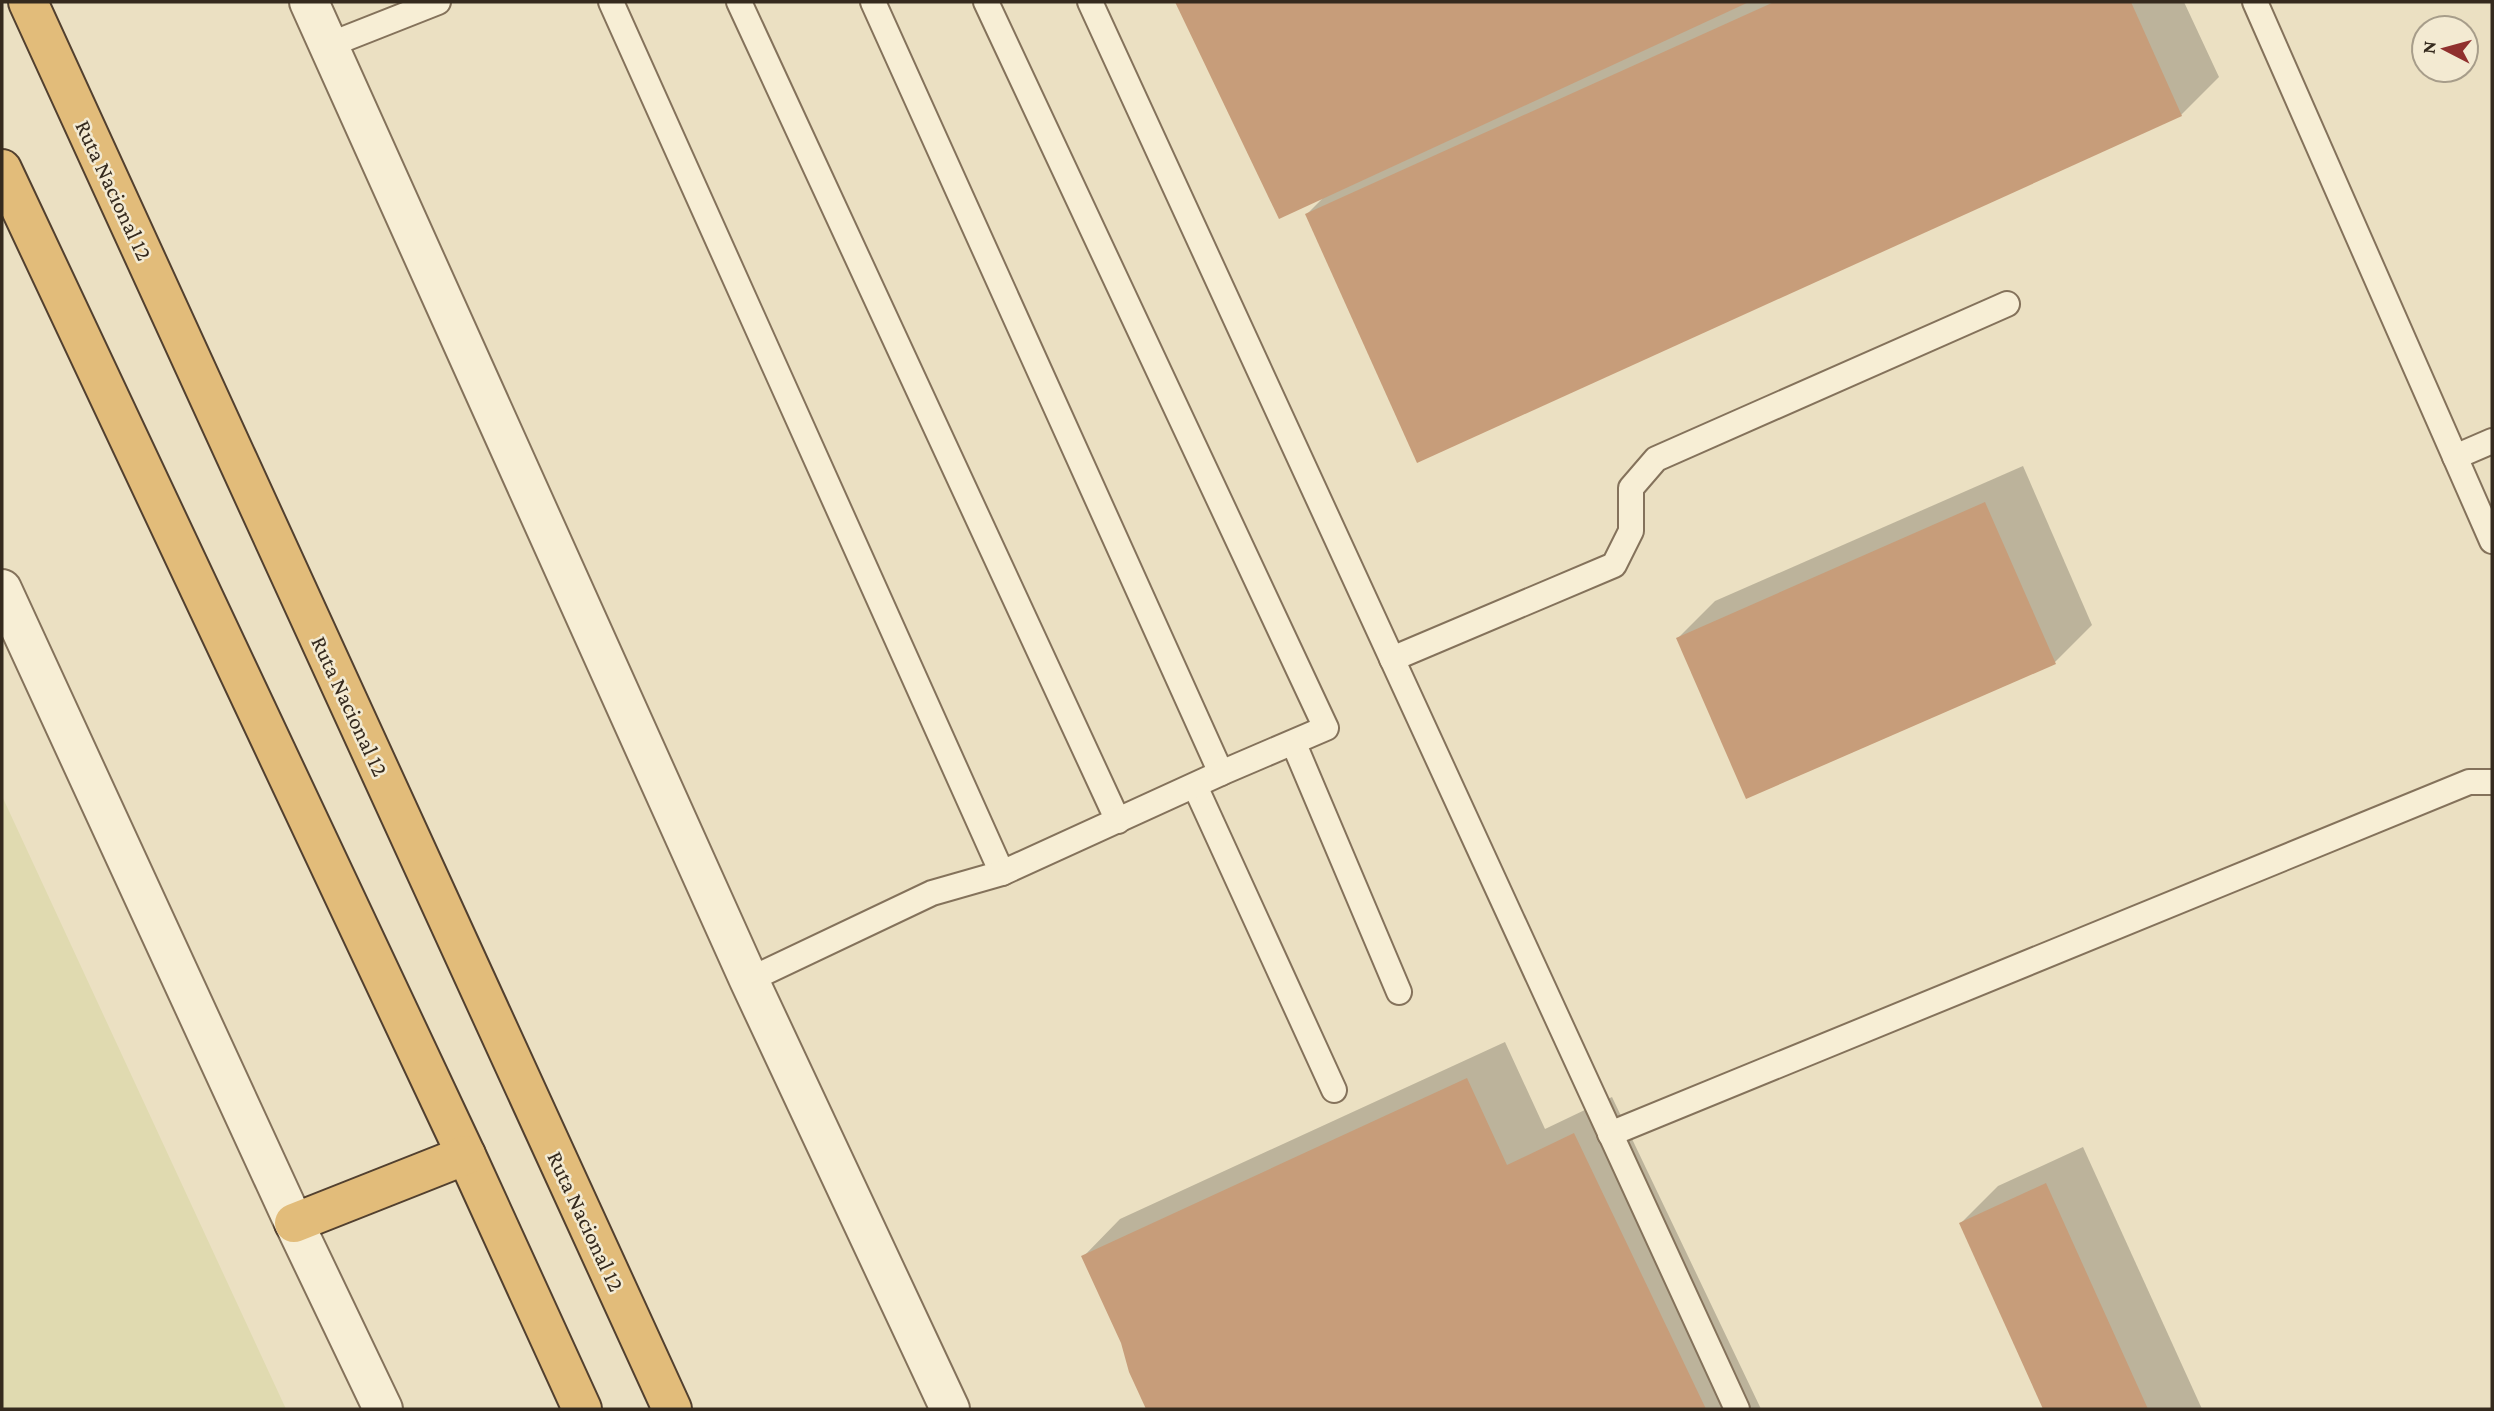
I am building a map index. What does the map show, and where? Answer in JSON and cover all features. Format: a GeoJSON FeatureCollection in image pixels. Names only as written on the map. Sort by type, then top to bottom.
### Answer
{"type":"FeatureCollection","features":[{"type":"Feature","properties":{"kind":"highway","name":"Ruta Nacional 12"},"geometry":{"type":"LineString","coordinates":[[28,2],[672,1409]]}},
{"type":"Feature","properties":{"kind":"highway"},"geometry":{"type":"LineString","coordinates":[[2,169],[466,1155],[582,1409]]}},
{"type":"Feature","properties":{"kind":"highway"},"geometry":{"type":"LineString","coordinates":[[294,1223],[466,1155]]}},
{"type":"Feature","properties":{"kind":"street"},"geometry":{"type":"LineString","coordinates":[[309,2],[749,980],[950,1409]]}},
{"type":"Feature","properties":{"kind":"street"},"geometry":{"type":"LineString","coordinates":[[2,589],[294,1223],[383,1409]]}},
{"type":"Feature","properties":{"kind":"lane"},"geometry":{"type":"LineString","coordinates":[[329,45],[438,2]]}},
{"type":"Feature","properties":{"kind":"lane"},"geometry":{"type":"LineString","coordinates":[[611,2],[1002,873]]}},
{"type":"Feature","properties":{"kind":"lane"},"geometry":{"type":"LineString","coordinates":[[739,2],[1118,821]]}},
{"type":"Feature","properties":{"kind":"lane"},"geometry":{"type":"LineString","coordinates":[[873,2],[1221,774]]}},
{"type":"Feature","properties":{"kind":"lane"},"geometry":{"type":"LineString","coordinates":[[749,980],[932,893],[1002,873],[1326,729],[986,2]]}},
{"type":"Feature","properties":{"kind":"lane"},"geometry":{"type":"LineString","coordinates":[[1090,2],[1737,1409]]}},
{"type":"Feature","properties":{"kind":"lane"},"geometry":{"type":"LineString","coordinates":[[2255,2],[2492,541]]}},
{"type":"Feature","properties":{"kind":"lane"},"geometry":{"type":"LineString","coordinates":[[1392,659],[1614,565],[1631,531],[1631,488],[1656,458],[2007,304]]}},
{"type":"Feature","properties":{"kind":"lane"},"geometry":{"type":"LineString","coordinates":[[2455,457],[2492,441]]}},
{"type":"Feature","properties":{"kind":"lane"},"geometry":{"type":"LineString","coordinates":[[1294,744],[1399,992]]}},
{"type":"Feature","properties":{"kind":"lane"},"geometry":{"type":"LineString","coordinates":[[1610,1134],[2480,782],[2492,760]]}},
{"type":"Feature","properties":{"kind":"lane"},"geometry":{"type":"LineString","coordinates":[[1195,786],[1334,1090]]}},
{"type":"Feature","properties":{"kind":"shaded area"},"geometry":{"type":"Polygon","coordinates":[[[2,796],[286,1409],[2,1409],[2,796]]]}},
{"type":"Feature","properties":{"kind":"building"},"geometry":{"type":"Polygon","coordinates":[[[1175,2],[1749,2],[1279,219],[1175,2]]]}},
{"type":"Feature","properties":{"kind":"building"},"geometry":{"type":"Polygon","coordinates":[[[1774,2],[2131,2],[2182,116],[1417,463],[1305,214],[1774,2]]]}},
{"type":"Feature","properties":{"kind":"building"},"geometry":{"type":"Polygon","coordinates":[[[1985,502],[2056,664],[1746,799],[1676,638],[1985,502]]]}},
{"type":"Feature","properties":{"kind":"building"},"geometry":{"type":"Polygon","coordinates":[[[1467,1078],[1507,1165],[1574,1133],[1706,1409],[1146,1409],[1129,1372],[1121,1343],[1081,1256],[1467,1078]]]}},
{"type":"Feature","properties":{"kind":"building"},"geometry":{"type":"Polygon","coordinates":[[[2046,1183],[2148,1409],[2043,1409],[1959,1223],[2046,1183]]]}}]}
